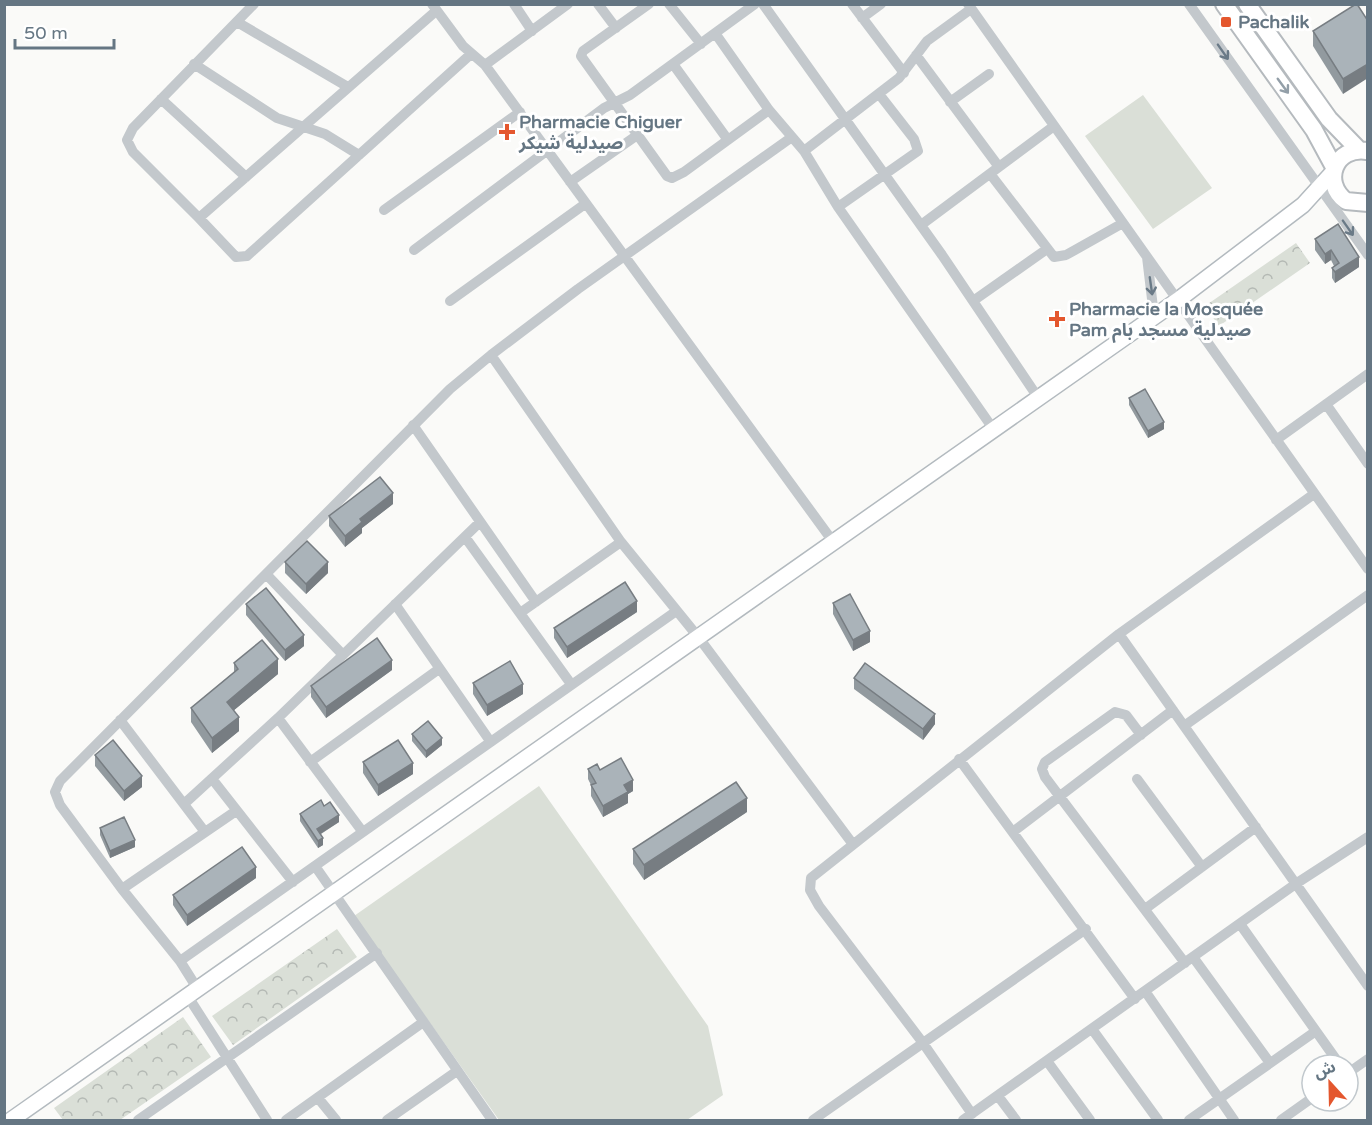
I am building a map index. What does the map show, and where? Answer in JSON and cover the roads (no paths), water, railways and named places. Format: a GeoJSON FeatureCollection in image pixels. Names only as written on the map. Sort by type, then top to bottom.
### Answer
{"type":"FeatureCollection","features":[{"type":"Feature","properties":{"kind":"main road"},"geometry":{"type":"LineString","coordinates":[[1224,4],[1308,121],[1333,170]]}},
{"type":"Feature","properties":{"kind":"main road"},"geometry":{"type":"LineString","coordinates":[[1247,4],[1329,120],[1364,151]]}},
{"type":"Feature","properties":{"kind":"main road"},"geometry":{"type":"LineString","coordinates":[[1364,151],[1341,157],[1333,170],[1332,181],[1341,198],[1368,214]]}},
{"type":"Feature","properties":{"kind":"main road"},"geometry":{"type":"LineString","coordinates":[[11,1120],[1039,399],[1178,300],[1304,205],[1341,198]]}},
{"type":"Feature","properties":{"kind":"street"},"geometry":{"type":"LineString","coordinates":[[254,4],[133,128],[127,140],[128,146],[236,257],[247,256],[471,54]]}},
{"type":"Feature","properties":{"kind":"street"},"geometry":{"type":"LineString","coordinates":[[514,4],[532,31]]}},
{"type":"Feature","properties":{"kind":"street"},"geometry":{"type":"LineString","coordinates":[[485,65],[568,4]]}},
{"type":"Feature","properties":{"kind":"street"},"geometry":{"type":"LineString","coordinates":[[598,4],[616,28]]}},
{"type":"Feature","properties":{"kind":"street"},"geometry":{"type":"LineString","coordinates":[[649,4],[584,51],[581,56],[663,172],[672,178],[684,172],[770,110]]}},
{"type":"Feature","properties":{"kind":"street"},"geometry":{"type":"LineString","coordinates":[[669,4],[701,44]]}},
{"type":"Feature","properties":{"kind":"street"},"geometry":{"type":"LineString","coordinates":[[414,250],[547,150],[613,103],[630,95],[755,4]]}},
{"type":"Feature","properties":{"kind":"street"},"geometry":{"type":"LineString","coordinates":[[763,4],[845,122],[921,225],[1039,399]]}},
{"type":"Feature","properties":{"kind":"street"},"geometry":{"type":"LineString","coordinates":[[852,4],[904,73]]}},
{"type":"Feature","properties":{"kind":"street"},"geometry":{"type":"LineString","coordinates":[[862,18],[881,4]]}},
{"type":"Feature","properties":{"kind":"street"},"geometry":{"type":"LineString","coordinates":[[1189,4],[1341,198],[1368,255]]}},
{"type":"Feature","properties":{"kind":"street"},"geometry":{"type":"LineString","coordinates":[[804,151],[845,122],[904,73],[927,40],[970,7],[1368,569]]}},
{"type":"Feature","properties":{"kind":"street"},"geometry":{"type":"LineString","coordinates":[[199,218],[434,8],[471,54],[485,65],[585,204],[626,254],[834,543]]}},
{"type":"Feature","properties":{"kind":"street"},"geometry":{"type":"LineString","coordinates":[[237,22],[348,87]]}},
{"type":"Feature","properties":{"kind":"street"},"geometry":{"type":"LineString","coordinates":[[715,33],[770,110],[804,151],[838,207],[994,430]]}},
{"type":"Feature","properties":{"kind":"street"},"geometry":{"type":"LineString","coordinates":[[916,55],[951,102],[1054,257],[1066,255],[1123,222]]}},
{"type":"Feature","properties":{"kind":"street"},"geometry":{"type":"LineString","coordinates":[[194,64],[277,118],[325,134],[359,155]]}},
{"type":"Feature","properties":{"kind":"street"},"geometry":{"type":"LineString","coordinates":[[673,64],[728,140]]}},
{"type":"Feature","properties":{"kind":"street"},"geometry":{"type":"LineString","coordinates":[[951,102],[989,74]]}},
{"type":"Feature","properties":{"kind":"street"},"geometry":{"type":"LineString","coordinates":[[838,207],[915,153],[919,147],[879,94]]}},
{"type":"Feature","properties":{"kind":"street"},"geometry":{"type":"LineString","coordinates":[[161,99],[246,177]]}},
{"type":"Feature","properties":{"kind":"street"},"geometry":{"type":"LineString","coordinates":[[384,210],[520,112]]}},
{"type":"Feature","properties":{"kind":"street"},"geometry":{"type":"LineString","coordinates":[[921,225],[1054,126]]}},
{"type":"Feature","properties":{"kind":"street"},"geometry":{"type":"LineString","coordinates":[[570,182],[636,136]]}},
{"type":"Feature","properties":{"kind":"street"},"geometry":{"type":"LineString","coordinates":[[267,1120],[227,1057],[192,992],[180,961],[123,890],[60,805],[55,792],[60,780],[267,575],[413,425],[491,355],[626,254],[792,137]]}},
{"type":"Feature","properties":{"kind":"street"},"geometry":{"type":"LineString","coordinates":[[450,301],[585,204]]}},
{"type":"Feature","properties":{"kind":"street"},"geometry":{"type":"LineString","coordinates":[[973,301],[1047,249]]}},
{"type":"Feature","properties":{"kind":"street"},"geometry":{"type":"LineString","coordinates":[[1147,256],[1154,316]]}},
{"type":"Feature","properties":{"kind":"street"},"geometry":{"type":"LineString","coordinates":[[491,355],[621,542],[675,612],[699,638],[852,843]]}},
{"type":"Feature","properties":{"kind":"street"},"geometry":{"type":"LineString","coordinates":[[1276,440],[1368,374]]}},
{"type":"Feature","properties":{"kind":"street"},"geometry":{"type":"LineString","coordinates":[[1326,404],[1368,464]]}},
{"type":"Feature","properties":{"kind":"street"},"geometry":{"type":"LineString","coordinates":[[413,425],[536,602]]}},
{"type":"Feature","properties":{"kind":"street"},"geometry":{"type":"LineString","coordinates":[[1314,494],[1119,634],[816,872],[809,884],[810,890],[923,1043],[968,1117],[1297,884],[1368,837]]}},
{"type":"Feature","properties":{"kind":"street"},"geometry":{"type":"LineString","coordinates":[[184,804],[213,780],[480,522]]}},
{"type":"Feature","properties":{"kind":"street"},"geometry":{"type":"LineString","coordinates":[[465,537],[571,684]]}},
{"type":"Feature","properties":{"kind":"street"},"geometry":{"type":"LineString","coordinates":[[520,613],[621,542]]}},
{"type":"Feature","properties":{"kind":"street"},"geometry":{"type":"LineString","coordinates":[[267,575],[343,655]]}},
{"type":"Feature","properties":{"kind":"street"},"geometry":{"type":"LineString","coordinates":[[1184,726],[1368,595]]}},
{"type":"Feature","properties":{"kind":"street"},"geometry":{"type":"LineString","coordinates":[[395,604],[490,741]]}},
{"type":"Feature","properties":{"kind":"street"},"geometry":{"type":"LineString","coordinates":[[180,961],[675,612]]}},
{"type":"Feature","properties":{"kind":"street"},"geometry":{"type":"LineString","coordinates":[[1119,634],[1368,986]]}},
{"type":"Feature","properties":{"kind":"street"},"geometry":{"type":"LineString","coordinates":[[310,762],[439,669]]}},
{"type":"Feature","properties":{"kind":"street"},"geometry":{"type":"LineString","coordinates":[[1014,831],[1173,710]]}},
{"type":"Feature","properties":{"kind":"street"},"geometry":{"type":"LineString","coordinates":[[1141,735],[1126,715],[1115,712],[1045,762],[1043,772],[1145,909],[1189,960],[1270,1063]]}},
{"type":"Feature","properties":{"kind":"street"},"geometry":{"type":"LineString","coordinates":[[278,718],[362,831]]}},
{"type":"Feature","properties":{"kind":"street"},"geometry":{"type":"LineString","coordinates":[[120,720],[205,832]]}},
{"type":"Feature","properties":{"kind":"street"},"geometry":{"type":"LineString","coordinates":[[958,759],[1014,831],[1135,999]]}},
{"type":"Feature","properties":{"kind":"street"},"geometry":{"type":"LineString","coordinates":[[1137,779],[1202,867]]}},
{"type":"Feature","properties":{"kind":"street"},"geometry":{"type":"LineString","coordinates":[[213,780],[293,882]]}},
{"type":"Feature","properties":{"kind":"street"},"geometry":{"type":"LineString","coordinates":[[123,890],[236,811]]}},
{"type":"Feature","properties":{"kind":"street"},"geometry":{"type":"LineString","coordinates":[[1145,909],[1256,827]]}},
{"type":"Feature","properties":{"kind":"street"},"geometry":{"type":"LineString","coordinates":[[315,866],[378,953],[422,1023],[492,1120]]}},
{"type":"Feature","properties":{"kind":"street"},"geometry":{"type":"LineString","coordinates":[[1240,924],[1332,1053]]}},
{"type":"Feature","properties":{"kind":"street"},"geometry":{"type":"LineString","coordinates":[[813,1120],[1086,929]]}},
{"type":"Feature","properties":{"kind":"street"},"geometry":{"type":"LineString","coordinates":[[138,1120],[378,953]]}},
{"type":"Feature","properties":{"kind":"street"},"geometry":{"type":"LineString","coordinates":[[1145,991],[1234,1120]]}},
{"type":"Feature","properties":{"kind":"street"},"geometry":{"type":"LineString","coordinates":[[286,1120],[422,1023]]}},
{"type":"Feature","properties":{"kind":"street"},"geometry":{"type":"LineString","coordinates":[[1092,1029],[1158,1120]]}},
{"type":"Feature","properties":{"kind":"street"},"geometry":{"type":"LineString","coordinates":[[1189,1120],[1316,1031]]}},
{"type":"Feature","properties":{"kind":"street"},"geometry":{"type":"LineString","coordinates":[[1047,1061],[1090,1120]]}},
{"type":"Feature","properties":{"kind":"street"},"geometry":{"type":"LineString","coordinates":[[387,1120],[457,1071]]}},
{"type":"Feature","properties":{"kind":"street"},"geometry":{"type":"LineString","coordinates":[[998,1096],[1016,1120]]}},
{"type":"Feature","properties":{"kind":"street"},"geometry":{"type":"LineString","coordinates":[[318,1098],[336,1120]]}},
{"type":"Feature","properties":{"kind":"street"},"geometry":{"type":"LineString","coordinates":[[1281,1120],[1300,1107]]}},
{"type":"Feature","properties":{"kind":"place","name":"Pachalik"},"geometry":{"type":"Point","coordinates":[1226,22]}},
{"type":"Feature","properties":{"kind":"place","name":"Pharmacie Chiguer صيدلية شيكر"},"geometry":{"type":"Point","coordinates":[507,132]}},
{"type":"Feature","properties":{"kind":"place","name":"Pharmacie la Mosquée Pam صيدلية مسجد بام"},"geometry":{"type":"Point","coordinates":[1057,319]}}]}
